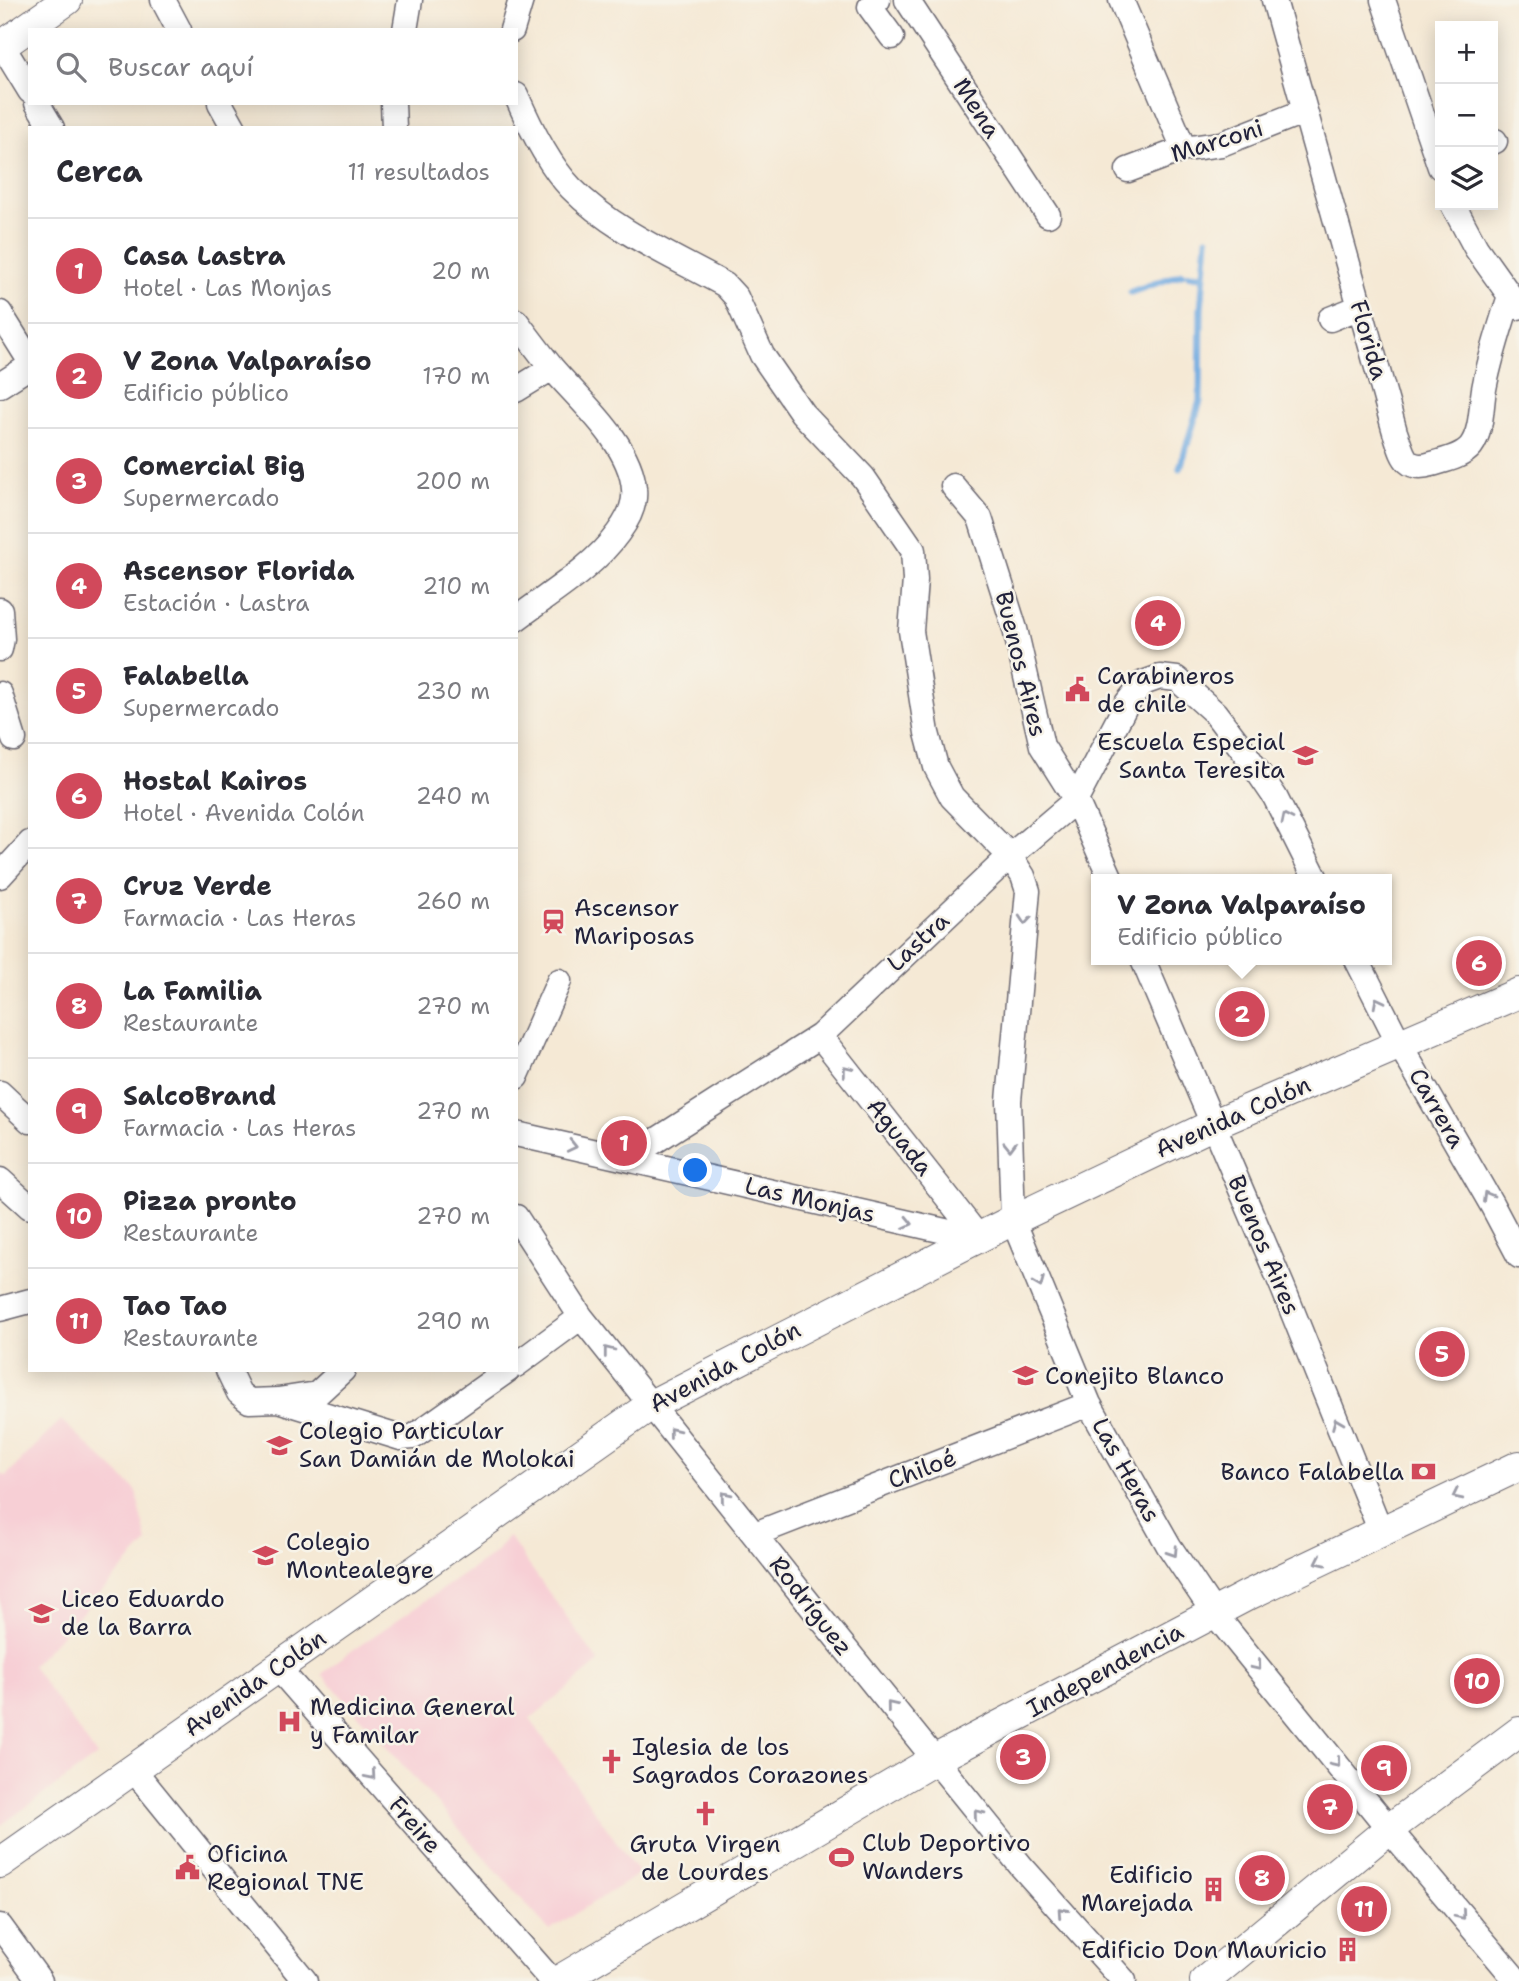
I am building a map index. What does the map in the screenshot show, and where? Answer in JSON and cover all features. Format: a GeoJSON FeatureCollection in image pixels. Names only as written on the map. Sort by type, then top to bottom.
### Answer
{"type":"FeatureCollection","features":[{"type":"Feature","properties":{"kind":"main road"},"geometry":{"type":"LineString","coordinates":[[1,45],[67,0]]}},
{"type":"Feature","properties":{"kind":"main road","name":"Avenida Colón"},"geometry":{"type":"LineString","coordinates":[[0,1863],[651,1405],[1013,1220],[1212,1125],[1519,993]]}},
{"type":"Feature","properties":{"kind":"main road","name":"Independencia"},"geometry":{"type":"LineString","coordinates":[[558,1981],[934,1760],[1214,1613],[1519,1466]]}},
{"type":"Feature","properties":{"kind":"main road"},"geometry":{"type":"LineString","coordinates":[[1205,1981],[1390,1829],[1519,1732]]}},
{"type":"Feature","properties":{"kind":"street"},"geometry":{"type":"LineString","coordinates":[[163,0],[178,28]]}},
{"type":"Feature","properties":{"kind":"street"},"geometry":{"type":"LineString","coordinates":[[405,28],[410,0]]}},
{"type":"Feature","properties":{"kind":"street"},"geometry":{"type":"LineString","coordinates":[[513,28],[521,0]]}},
{"type":"Feature","properties":{"kind":"street"},"geometry":{"type":"LineString","coordinates":[[878,0],[870,7],[892,37]]}},
{"type":"Feature","properties":{"kind":"street","name":"Mena"},"geometry":{"type":"LineString","coordinates":[[907,0],[1048,215]]}},
{"type":"Feature","properties":{"kind":"street"},"geometry":{"type":"LineString","coordinates":[[1121,0],[1184,149]]}},
{"type":"Feature","properties":{"kind":"street","name":"Florida"},"geometry":{"type":"LineString","coordinates":[[1274,0],[1395,432],[1409,463],[1417,467],[1461,455],[1471,446],[1477,434],[1494,348],[1514,302]]}},
{"type":"Feature","properties":{"kind":"street"},"geometry":{"type":"LineString","coordinates":[[1383,0],[1435,150]]}},
{"type":"Feature","properties":{"kind":"street"},"geometry":{"type":"LineString","coordinates":[[1,45],[28,88]]}},
{"type":"Feature","properties":{"kind":"street","name":"Las Heras"},"geometry":{"type":"LineString","coordinates":[[518,99],[533,133],[568,186],[600,214],[725,285],[736,297],[762,355],[802,413],[863,477],[913,550],[915,580],[911,631],[927,733],[936,767],[952,797],[1010,856],[1023,876],[1028,891],[1009,1101],[1013,1220],[1088,1404],[1168,1546],[1214,1613],[1517,1981]]}},
{"type":"Feature","properties":{"kind":"street"},"geometry":{"type":"LineString","coordinates":[[38,105],[51,126]]}},
{"type":"Feature","properties":{"kind":"street"},"geometry":{"type":"LineString","coordinates":[[220,105],[233,126]]}},
{"type":"Feature","properties":{"kind":"street"},"geometry":{"type":"LineString","coordinates":[[393,105],[394,126]]}},
{"type":"Feature","properties":{"kind":"street","name":"Marconi"},"geometry":{"type":"LineString","coordinates":[[1128,170],[1184,149],[1221,144],[1306,111]]}},
{"type":"Feature","properties":{"kind":"street"},"geometry":{"type":"LineString","coordinates":[[1456,210],[1476,248],[1514,302]]}},
{"type":"Feature","properties":{"kind":"street"},"geometry":{"type":"LineString","coordinates":[[1330,319],[1360,307]]}},
{"type":"Feature","properties":{"kind":"street"},"geometry":{"type":"LineString","coordinates":[[0,313],[28,360]]}},
{"type":"Feature","properties":{"kind":"street"},"geometry":{"type":"LineString","coordinates":[[518,324],[626,458],[635,490],[631,513],[617,535],[596,558],[518,617]]}},
{"type":"Feature","properties":{"kind":"street"},"geometry":{"type":"LineString","coordinates":[[0,385],[28,364]]}},
{"type":"Feature","properties":{"kind":"street"},"geometry":{"type":"LineString","coordinates":[[518,389],[552,368]]}},
{"type":"Feature","properties":{"kind":"street","name":"Buenos Aires"},"geometry":{"type":"LineString","coordinates":[[953,486],[980,518],[1015,629],[1042,746],[1076,800],[1109,874]]}},
{"type":"Feature","properties":{"kind":"street"},"geometry":{"type":"LineString","coordinates":[[0,610],[0,649]]}},
{"type":"Feature","properties":{"kind":"street","name":"Lastra"},"geometry":{"type":"LineString","coordinates":[[627,1159],[820,1035],[1010,856],[1076,800],[1127,703],[1143,683],[1160,677],[1177,679],[1215,713],[1275,797],[1314,874]]}},
{"type":"Feature","properties":{"kind":"street"},"geometry":{"type":"LineString","coordinates":[[0,694],[15,741]]}},
{"type":"Feature","properties":{"kind":"street"},"geometry":{"type":"LineString","coordinates":[[0,876],[28,845]]}},
{"type":"Feature","properties":{"kind":"street","name":"Buenos Aires"},"geometry":{"type":"LineString","coordinates":[[1145,965],[1283,1289],[1381,1532]]}},
{"type":"Feature","properties":{"kind":"street","name":"Carrera"},"geometry":{"type":"LineString","coordinates":[[1360,965],[1400,1045],[1519,1256]]}},
{"type":"Feature","properties":{"kind":"street"},"geometry":{"type":"LineString","coordinates":[[518,1073],[559,981]]}},
{"type":"Feature","properties":{"kind":"street","name":"Aguada"},"geometry":{"type":"LineString","coordinates":[[820,1035],[980,1239]]}},
{"type":"Feature","properties":{"kind":"street"},"geometry":{"type":"LineString","coordinates":[[0,1093],[28,1119]]}},
{"type":"Feature","properties":{"kind":"street","name":"Las Monjas"},"geometry":{"type":"LineString","coordinates":[[518,1134],[980,1239]]}},
{"type":"Feature","properties":{"kind":"street"},"geometry":{"type":"LineString","coordinates":[[0,1180],[28,1205]]}},
{"type":"Feature","properties":{"kind":"street","name":"Rodríguez"},"geometry":{"type":"LineString","coordinates":[[518,1220],[582,1317],[651,1405],[1021,1866],[1124,1981]]}},
{"type":"Feature","properties":{"kind":"street"},"geometry":{"type":"LineString","coordinates":[[0,1309],[28,1302]]}},
{"type":"Feature","properties":{"kind":"street"},"geometry":{"type":"LineString","coordinates":[[518,1364],[582,1317]]}},
{"type":"Feature","properties":{"kind":"street"},"geometry":{"type":"LineString","coordinates":[[229,1372],[239,1392],[249,1401],[317,1394],[341,1372]]}},
{"type":"Feature","properties":{"kind":"street"},"geometry":{"type":"LineString","coordinates":[[278,1400],[401,1438],[413,1437],[505,1372]]}},
{"type":"Feature","properties":{"kind":"street","name":"Chiloé"},"geometry":{"type":"LineString","coordinates":[[755,1534],[1088,1404]]}},
{"type":"Feature","properties":{"kind":"street","name":"Freire"},"geometry":{"type":"LineString","coordinates":[[278,1668],[552,1981]]}},
{"type":"Feature","properties":{"kind":"street"},"geometry":{"type":"LineString","coordinates":[[133,1769],[305,1981]]}},
{"type":"Feature","properties":{"kind":"street"},"geometry":{"type":"LineString","coordinates":[[0,1926],[40,1981]]}},
{"type":"Feature","properties":{"kind":"shaded area","name":"Liceo Eduardo de la Barra"},"geometry":{"type":"Polygon","coordinates":[[[61,1420],[136,1490],[147,1543],[32,1666],[97,1756],[0,1826],[0,1474],[6,1476],[61,1420]]]}},
{"type":"Feature","properties":{"kind":"shaded area"},"geometry":{"type":"Polygon","coordinates":[[[508,1536],[599,1662],[530,1719],[639,1874],[549,1930],[322,1674],[495,1553],[508,1536]]]}},
{"type":"Feature","properties":{"kind":"waterway"},"geometry":{"type":"LineString","coordinates":[[1180,468],[1200,401],[1201,309],[1207,239]]}},
{"type":"Feature","properties":{"kind":"waterway"},"geometry":{"type":"LineString","coordinates":[[1131,292],[1182,274]]}},
{"type":"Feature","properties":{"kind":"waterway"},"geometry":{"type":"LineString","coordinates":[[1189,275],[1204,276]]}},
{"type":"Feature","properties":{"kind":"place","name":"Ascensor Florida"},"geometry":{"type":"Point","coordinates":[1158,623]}},
{"type":"Feature","properties":{"kind":"place","name":"Carabineros de chile"},"geometry":{"type":"Point","coordinates":[1077,690]}},
{"type":"Feature","properties":{"kind":"place","name":"Escuela Especial Santa Teresita"},"geometry":{"type":"Point","coordinates":[1305,756]}},
{"type":"Feature","properties":{"kind":"place","name":"Ascensor Mariposas"},"geometry":{"type":"Point","coordinates":[554,922]}},
{"type":"Feature","properties":{"kind":"place","name":"Hostal Kairos"},"geometry":{"type":"Point","coordinates":[1479,963]}},
{"type":"Feature","properties":{"kind":"place","name":"V Zona Valparaíso"},"geometry":{"type":"Point","coordinates":[1242,1014]}},
{"type":"Feature","properties":{"kind":"place","name":"Casa Lastra"},"geometry":{"type":"Point","coordinates":[624,1143]}},
{"type":"Feature","properties":{"kind":"place","name":"Falabella"},"geometry":{"type":"Point","coordinates":[1442,1354]}},
{"type":"Feature","properties":{"kind":"place","name":"Conejito Blanco"},"geometry":{"type":"Point","coordinates":[1025,1376]}},
{"type":"Feature","properties":{"kind":"place","name":"Colegio Particular San Damián de Molokai"},"geometry":{"type":"Point","coordinates":[279,1445]}},
{"type":"Feature","properties":{"kind":"place","name":"Banco Falabella"},"geometry":{"type":"Point","coordinates":[1424,1472]}},
{"type":"Feature","properties":{"kind":"place","name":"Colegio Montealegre"},"geometry":{"type":"Point","coordinates":[266,1556]}},
{"type":"Feature","properties":{"kind":"place","name":"Liceo Eduardo de la Barra"},"geometry":{"type":"Point","coordinates":[41,1613]}},
{"type":"Feature","properties":{"kind":"place","name":"Pizza pronto"},"geometry":{"type":"Point","coordinates":[1477,1681]}},
{"type":"Feature","properties":{"kind":"place","name":"Medicina General y Familar"},"geometry":{"type":"Point","coordinates":[290,1721]}},
{"type":"Feature","properties":{"kind":"place","name":"Comercial Big"},"geometry":{"type":"Point","coordinates":[1023,1757]}},
{"type":"Feature","properties":{"kind":"place","name":"Iglesia de los Sagrados Corazones"},"geometry":{"type":"Point","coordinates":[612,1761]}},
{"type":"Feature","properties":{"kind":"place","name":"SalcoBrand"},"geometry":{"type":"Point","coordinates":[1384,1768]}},
{"type":"Feature","properties":{"kind":"place","name":"Cruz Verde"},"geometry":{"type":"Point","coordinates":[1330,1807]}},
{"type":"Feature","properties":{"kind":"place","name":"Gruta Virgen de Lourdes"},"geometry":{"type":"Point","coordinates":[705,1813]}},
{"type":"Feature","properties":{"kind":"place","name":"Club Deportivo Wanders"},"geometry":{"type":"Point","coordinates":[842,1857]}},
{"type":"Feature","properties":{"kind":"place","name":"Oficina Regional TNE"},"geometry":{"type":"Point","coordinates":[187,1868]}},
{"type":"Feature","properties":{"kind":"place","name":"La Familia"},"geometry":{"type":"Point","coordinates":[1262,1878]}},
{"type":"Feature","properties":{"kind":"place","name":"Edificio Marejada"},"geometry":{"type":"Point","coordinates":[1213,1889]}},
{"type":"Feature","properties":{"kind":"place","name":"Tao Tao"},"geometry":{"type":"Point","coordinates":[1364,1909]}},
{"type":"Feature","properties":{"kind":"place","name":"Edificio Don Mauricio"},"geometry":{"type":"Point","coordinates":[1347,1950]}}]}
